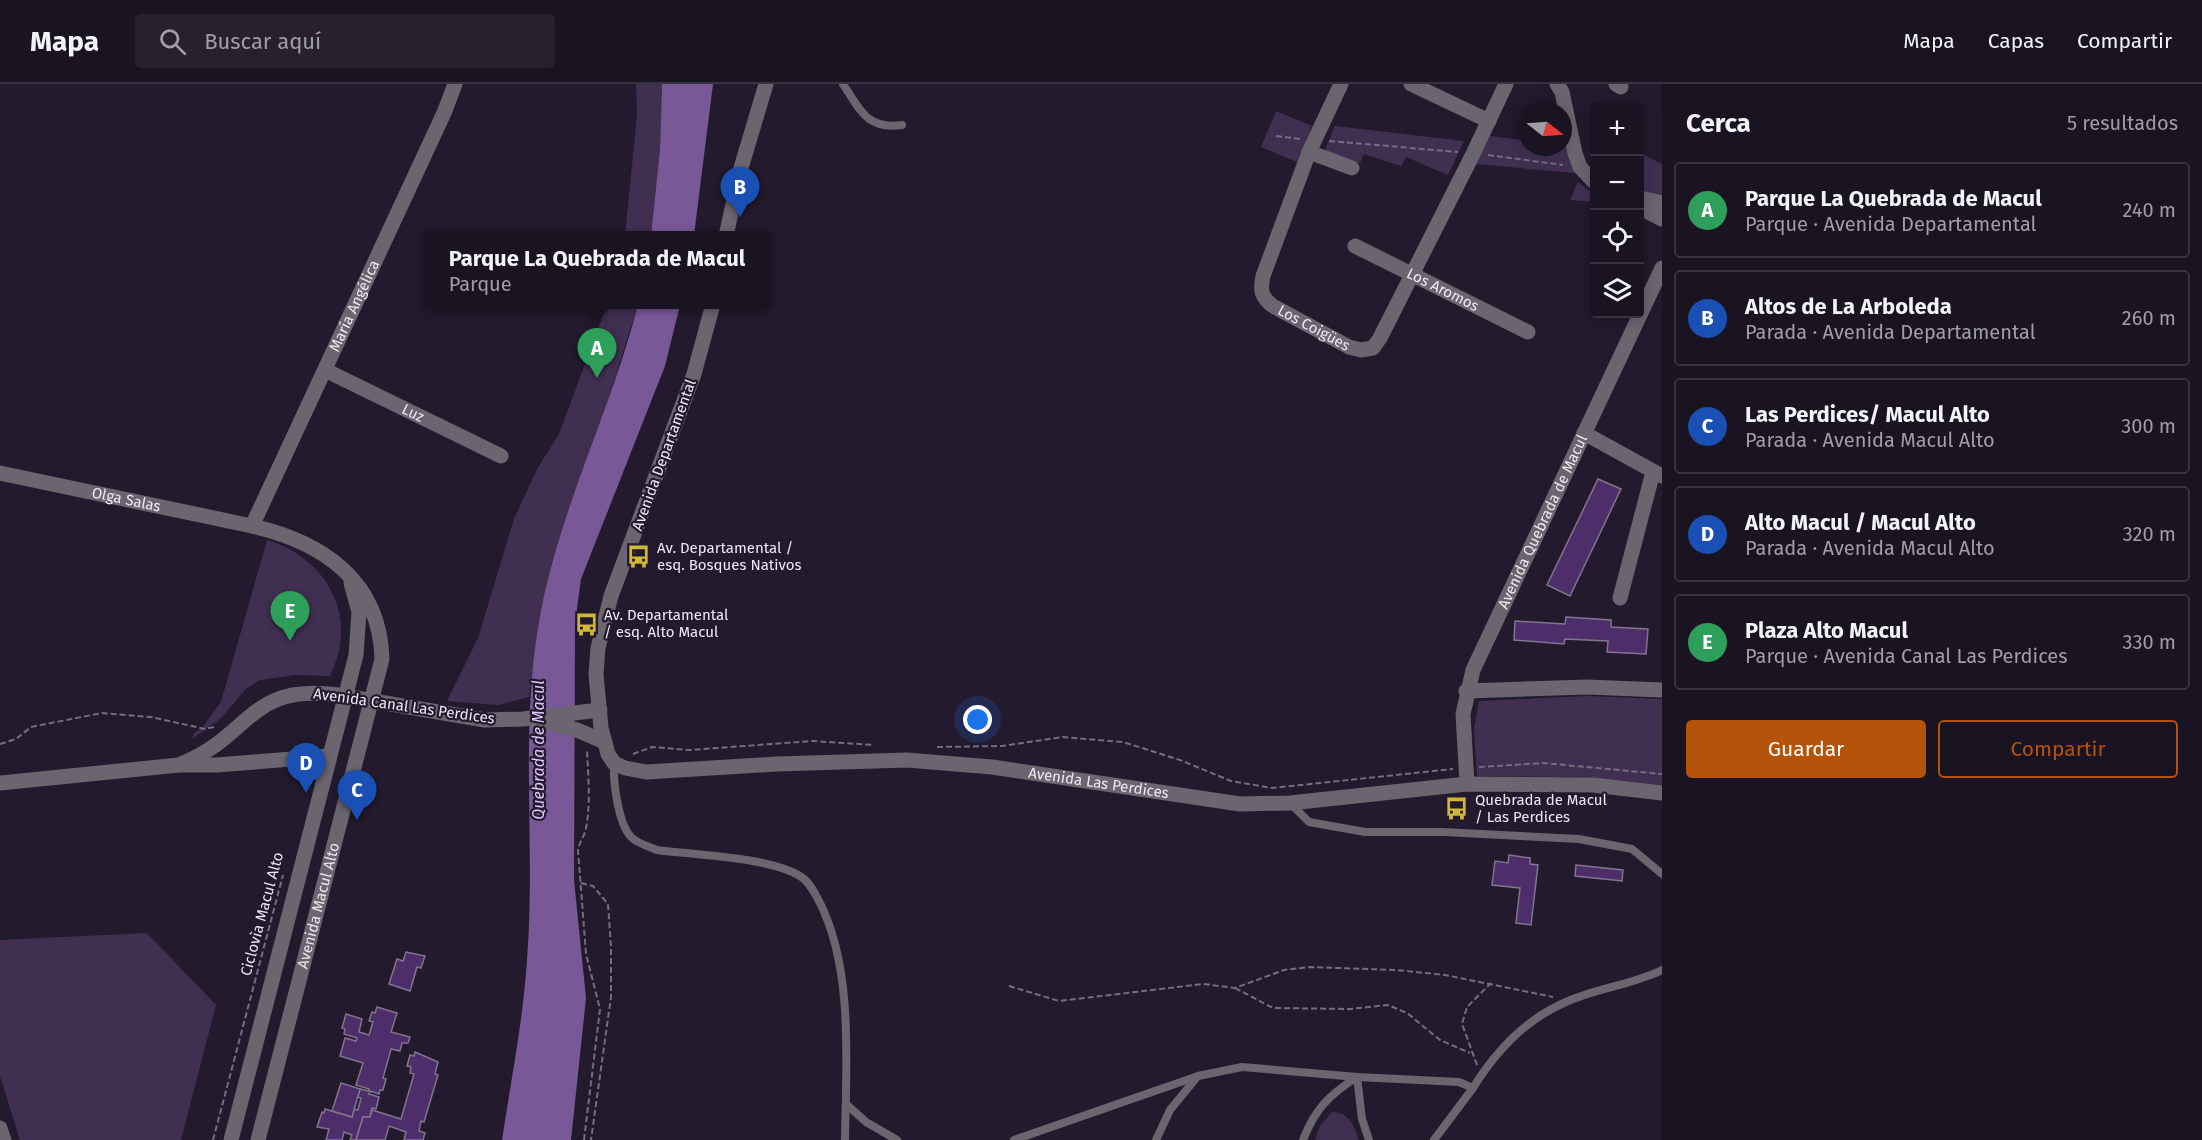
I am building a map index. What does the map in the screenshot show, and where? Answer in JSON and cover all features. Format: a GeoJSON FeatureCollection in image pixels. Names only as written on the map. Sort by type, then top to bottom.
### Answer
{"type":"FeatureCollection","features":[{"type":"Feature","properties":{"kind":"street","name":"María Angélica"},"geometry":{"type":"LineString","coordinates":[[252,526],[455,84]]}},
{"type":"Feature","properties":{"kind":"street"},"geometry":{"type":"LineString","coordinates":[[727,231],[741,168],[766,84]]}},
{"type":"Feature","properties":{"kind":"street","name":"Los Coigües"},"geometry":{"type":"LineString","coordinates":[[1341,84],[1312,146],[1263,276],[1261,289],[1264,299],[1349,347],[1362,350],[1372,348],[1473,154],[1506,84]]}},
{"type":"Feature","properties":{"kind":"street"},"geometry":{"type":"LineString","coordinates":[[1411,84],[1489,121]]}},
{"type":"Feature","properties":{"kind":"street"},"geometry":{"type":"LineString","coordinates":[[1557,84],[1562,92],[1580,167],[1590,178]]}},
{"type":"Feature","properties":{"kind":"street"},"geometry":{"type":"LineString","coordinates":[[1312,146],[1352,168]]}},
{"type":"Feature","properties":{"kind":"street"},"geometry":{"type":"LineString","coordinates":[[1644,199],[1662,202]]}},
{"type":"Feature","properties":{"kind":"street"},"geometry":{"type":"LineString","coordinates":[[1644,210],[1662,219]]}},
{"type":"Feature","properties":{"kind":"street","name":"Los Aromos"},"geometry":{"type":"LineString","coordinates":[[1355,246],[1528,332]]}},
{"type":"Feature","properties":{"kind":"street","name":"Avenida Quebrada de Macul"},"geometry":{"type":"LineString","coordinates":[[1467,784],[1463,724],[1466,691],[1495,620],[1662,268]]}},
{"type":"Feature","properties":{"kind":"street","name":"Avenida Departamental"},"geometry":{"type":"LineString","coordinates":[[600,710],[596,674],[603,619],[694,374],[712,309]]}},
{"type":"Feature","properties":{"kind":"street","name":"Luz"},"geometry":{"type":"LineString","coordinates":[[325,369],[501,456]]}},
{"type":"Feature","properties":{"kind":"street"},"geometry":{"type":"LineString","coordinates":[[1584,433],[1657,474],[1620,598]]}},
{"type":"Feature","properties":{"kind":"street","name":"Olga Salas"},"geometry":{"type":"LineString","coordinates":[[0,473],[252,526]]}},
{"type":"Feature","properties":{"kind":"street","name":"Avenida Macul Alto"},"geometry":{"type":"LineString","coordinates":[[252,526],[299,541],[325,555],[347,575],[370,601],[381,634],[382,659],[258,1140]]}},
{"type":"Feature","properties":{"kind":"street","name":"Avenida Macul Alto"},"geometry":{"type":"LineString","coordinates":[[231,1140],[356,655],[360,625],[357,599],[347,575]]}},
{"type":"Feature","properties":{"kind":"street"},"geometry":{"type":"LineString","coordinates":[[1466,691],[1587,687],[1662,690]]}},
{"type":"Feature","properties":{"kind":"street","name":"Avenida Canal Las Perdices"},"geometry":{"type":"LineString","coordinates":[[179,765],[204,753],[266,704],[284,696],[306,693],[344,696],[461,717],[526,718],[600,710]]}},
{"type":"Feature","properties":{"kind":"street"},"geometry":{"type":"LineString","coordinates":[[600,710],[609,753]]}},
{"type":"Feature","properties":{"kind":"street","name":"Avenida Las Perdices"},"geometry":{"type":"LineString","coordinates":[[526,718],[581,732],[625,768],[646,772],[907,760],[946,762],[1240,804],[1290,803],[1467,784],[1593,785],[1662,793]]}},
{"type":"Feature","properties":{"kind":"street","name":"Avenida Canal Las Perdices"},"geometry":{"type":"LineString","coordinates":[[0,783],[179,765],[217,765],[329,756]]}},
{"type":"Feature","properties":{"kind":"lane"},"geometry":{"type":"LineString","coordinates":[[843,84],[864,116],[872,122],[887,127],[902,125]]}},
{"type":"Feature","properties":{"kind":"lane"},"geometry":{"type":"LineString","coordinates":[[609,753],[613,782],[622,816],[629,836],[638,843],[657,850],[778,865],[803,877],[814,891],[829,920],[836,944],[843,995],[845,1140]]}},
{"type":"Feature","properties":{"kind":"lane"},"geometry":{"type":"LineString","coordinates":[[1290,803],[1309,822],[1365,832],[1443,832],[1579,840],[1632,849],[1662,874]]}},
{"type":"Feature","properties":{"kind":"lane"},"geometry":{"type":"LineString","coordinates":[[1434,1140],[1483,1071],[1532,1021],[1567,1001],[1642,979],[1662,970]]}},
{"type":"Feature","properties":{"kind":"lane"},"geometry":{"type":"LineString","coordinates":[[1014,1140],[1198,1076],[1242,1067],[1357,1077],[1459,1082],[1473,1088]]}},
{"type":"Feature","properties":{"kind":"lane"},"geometry":{"type":"LineString","coordinates":[[1156,1140],[1170,1110],[1198,1076]]}},
{"type":"Feature","properties":{"kind":"lane"},"geometry":{"type":"LineString","coordinates":[[1303,1140],[1313,1114],[1338,1089],[1357,1077]]}},
{"type":"Feature","properties":{"kind":"lane"},"geometry":{"type":"LineString","coordinates":[[1357,1077],[1362,1119],[1369,1140]]}},
{"type":"Feature","properties":{"kind":"lane"},"geometry":{"type":"LineString","coordinates":[[846,1104],[866,1122],[897,1140]]}},
{"type":"Feature","properties":{"kind":"path"},"geometry":{"type":"LineString","coordinates":[[1276,136],[1312,146],[1473,154],[1580,167]]}},
{"type":"Feature","properties":{"kind":"path"},"geometry":{"type":"LineString","coordinates":[[0,744],[16,739],[32,727],[102,713],[151,717],[206,729],[222,725],[234,727]]}},
{"type":"Feature","properties":{"kind":"path"},"geometry":{"type":"LineString","coordinates":[[581,732],[588,813],[586,832],[580,838],[578,850],[586,954],[600,1009],[584,1140]]}},
{"type":"Feature","properties":{"kind":"path"},"geometry":{"type":"LineString","coordinates":[[932,747],[1002,746],[1063,737],[1123,742],[1180,760],[1231,781],[1272,788],[1466,767],[1543,763],[1662,774]]}},
{"type":"Feature","properties":{"kind":"path"},"geometry":{"type":"LineString","coordinates":[[609,753],[626,756],[652,747],[690,750],[812,741],[876,746]]}},
{"type":"Feature","properties":{"kind":"path","name":"Ciclovìa Macul Alto"},"geometry":{"type":"LineString","coordinates":[[213,1140],[285,868]]}},
{"type":"Feature","properties":{"kind":"path"},"geometry":{"type":"LineString","coordinates":[[581,884],[593,886],[608,904],[611,947],[611,997],[591,1140]]}},
{"type":"Feature","properties":{"kind":"path"},"geometry":{"type":"LineString","coordinates":[[1235,988],[1284,970],[1310,967],[1396,970],[1491,983],[1567,1001]]}},
{"type":"Feature","properties":{"kind":"path"},"geometry":{"type":"LineString","coordinates":[[1483,1071],[1474,1062],[1462,1024],[1467,1007],[1491,983]]}},
{"type":"Feature","properties":{"kind":"path"},"geometry":{"type":"LineString","coordinates":[[1009,986],[1059,1001],[1203,984],[1235,988],[1273,1008],[1350,1009],[1388,1005],[1407,1013],[1440,1040],[1470,1053]]}},
{"type":"Feature","properties":{"kind":"shaded area"},"geometry":{"type":"Polygon","coordinates":[[[636,84],[662,84],[660,149],[651,231],[625,231],[637,115],[636,84]]]}},
{"type":"Feature","properties":{"kind":"shaded area"},"geometry":{"type":"Polygon","coordinates":[[[1276,111],[1312,126],[1297,162],[1261,147],[1276,111]]]}},
{"type":"Feature","properties":{"kind":"shaded area"},"geometry":{"type":"Polygon","coordinates":[[[1335,126],[1464,141],[1448,175],[1406,157],[1401,166],[1364,154],[1360,163],[1324,152],[1335,126]]]}},
{"type":"Feature","properties":{"kind":"shaded area"},"geometry":{"type":"Polygon","coordinates":[[[1490,136],[1518,140],[1518,156],[1569,156],[1574,173],[1476,164],[1490,136]]]}},
{"type":"Feature","properties":{"kind":"shaded area"},"geometry":{"type":"Polygon","coordinates":[[[1644,155],[1662,164],[1662,196],[1644,192],[1644,155]]]}},
{"type":"Feature","properties":{"kind":"shaded area"},"geometry":{"type":"Polygon","coordinates":[[[1578,182],[1590,191],[1590,202],[1570,200],[1578,182]]]}},
{"type":"Feature","properties":{"kind":"shaded area"},"geometry":{"type":"Polygon","coordinates":[[[606,309],[637,309],[540,616],[529,697],[498,705],[447,701],[478,638],[514,519],[537,469],[559,434],[606,309]]]}},
{"type":"Feature","properties":{"kind":"shaded area"},"geometry":{"type":"Polygon","coordinates":[[[267,540],[299,555],[324,579],[333,593],[341,627],[335,664],[330,676],[295,675],[260,680],[246,689],[220,719],[193,738],[194,733],[202,728],[221,702],[267,540]]]}},
{"type":"Feature","properties":{"kind":"shaded area"},"geometry":{"type":"Polygon","coordinates":[[[1587,696],[1662,699],[1662,787],[1587,777],[1477,776],[1474,729],[1479,701],[1587,696]]]}},
{"type":"Feature","properties":{"kind":"shaded area"},"geometry":{"type":"Polygon","coordinates":[[[147,933],[216,1005],[181,1140],[20,1140],[0,1076],[0,940],[147,933]]]}},
{"type":"Feature","properties":{"kind":"shaded area"},"geometry":{"type":"Polygon","coordinates":[[[1332,1112],[1338,1112],[1347,1117],[1359,1140],[1315,1140],[1320,1126],[1332,1112]]]}},
{"type":"Feature","properties":{"kind":"water"},"geometry":{"type":"Polygon","coordinates":[[[662,84],[713,84],[695,231],[651,231],[660,149],[662,84]]]}},
{"type":"Feature","properties":{"kind":"water","name":"Quebrada de Macul"},"geometry":{"type":"Polygon","coordinates":[[[637,309],[679,309],[665,366],[581,579],[575,624],[574,880],[586,998],[571,1140],[502,1140],[520,1028],[527,960],[530,874],[530,702],[540,616],[560,537],[627,344],[637,309]]]}},
{"type":"Feature","properties":{"kind":"building"},"geometry":{"type":"Polygon","coordinates":[[[1598,479],[1621,489],[1570,596],[1547,585],[1598,479]]]}},
{"type":"Feature","properties":{"kind":"building"},"geometry":{"type":"Polygon","coordinates":[[[1566,617],[1611,620],[1611,627],[1648,629],[1646,654],[1607,652],[1608,641],[1565,639],[1564,644],[1514,640],[1515,621],[1565,624],[1566,617]]]}},
{"type":"Feature","properties":{"kind":"building"},"geometry":{"type":"Polygon","coordinates":[[[1509,855],[1530,858],[1530,864],[1538,865],[1531,925],[1516,923],[1520,888],[1492,885],[1495,861],[1508,863],[1509,855]]]}},
{"type":"Feature","properties":{"kind":"building"},"geometry":{"type":"Polygon","coordinates":[[[1576,865],[1623,870],[1622,881],[1575,876],[1576,865]]]}},
{"type":"Feature","properties":{"kind":"building"},"geometry":{"type":"Polygon","coordinates":[[[406,952],[425,956],[421,968],[417,967],[410,991],[389,984],[397,959],[403,961],[406,952]]]}},
{"type":"Feature","properties":{"kind":"building"},"geometry":{"type":"Polygon","coordinates":[[[377,1007],[397,1013],[391,1032],[410,1037],[408,1043],[402,1043],[400,1051],[391,1049],[383,1078],[386,1079],[383,1090],[380,1090],[379,1094],[370,1091],[369,1094],[379,1097],[376,1109],[372,1108],[370,1117],[363,1117],[356,1140],[350,1140],[352,1135],[344,1132],[342,1140],[326,1140],[329,1129],[317,1127],[322,1112],[324,1113],[325,1109],[352,1117],[354,1109],[358,1110],[361,1098],[357,1097],[360,1089],[368,1091],[369,1089],[356,1085],[363,1063],[340,1056],[345,1038],[356,1041],[357,1038],[344,1034],[345,1029],[342,1028],[346,1014],[362,1019],[359,1032],[369,1035],[373,1022],[369,1021],[372,1012],[375,1013],[377,1007]]]}},
{"type":"Feature","properties":{"kind":"building"},"geometry":{"type":"Polygon","coordinates":[[[415,1052],[438,1062],[435,1074],[438,1075],[424,1122],[421,1121],[419,1131],[425,1133],[423,1140],[404,1140],[406,1132],[389,1126],[385,1140],[356,1140],[363,1117],[370,1117],[372,1110],[401,1119],[414,1074],[410,1073],[411,1067],[407,1066],[410,1055],[414,1056],[415,1052]]]}},
{"type":"Feature","properties":{"kind":"building"},"geometry":{"type":"Polygon","coordinates":[[[341,1083],[360,1089],[352,1117],[332,1111],[341,1083]]]}},
{"type":"Feature","properties":{"kind":"place","name":"Altos de La Arboleda"},"geometry":{"type":"Point","coordinates":[740,217]}},
{"type":"Feature","properties":{"kind":"place","name":"Parque La Quebrada de Macul"},"geometry":{"type":"Point","coordinates":[597,378]}},
{"type":"Feature","properties":{"kind":"place","name":"Av. Departamental / esq. Bosques Nativos"},"geometry":{"type":"Point","coordinates":[639,557]}},
{"type":"Feature","properties":{"kind":"place","name":"Av. Departamental / esq. Alto Macul"},"geometry":{"type":"Point","coordinates":[586,624]}},
{"type":"Feature","properties":{"kind":"place","name":"Plaza Alto Macul"},"geometry":{"type":"Point","coordinates":[290,641]}},
{"type":"Feature","properties":{"kind":"place","name":"Alto Macul / Macul Alto"},"geometry":{"type":"Point","coordinates":[306,793]}},
{"type":"Feature","properties":{"kind":"place","name":"Quebrada de Macul / Las Perdices"},"geometry":{"type":"Point","coordinates":[1457,809]}},
{"type":"Feature","properties":{"kind":"place","name":"Las Perdices/ Macul Alto"},"geometry":{"type":"Point","coordinates":[357,820]}}]}
